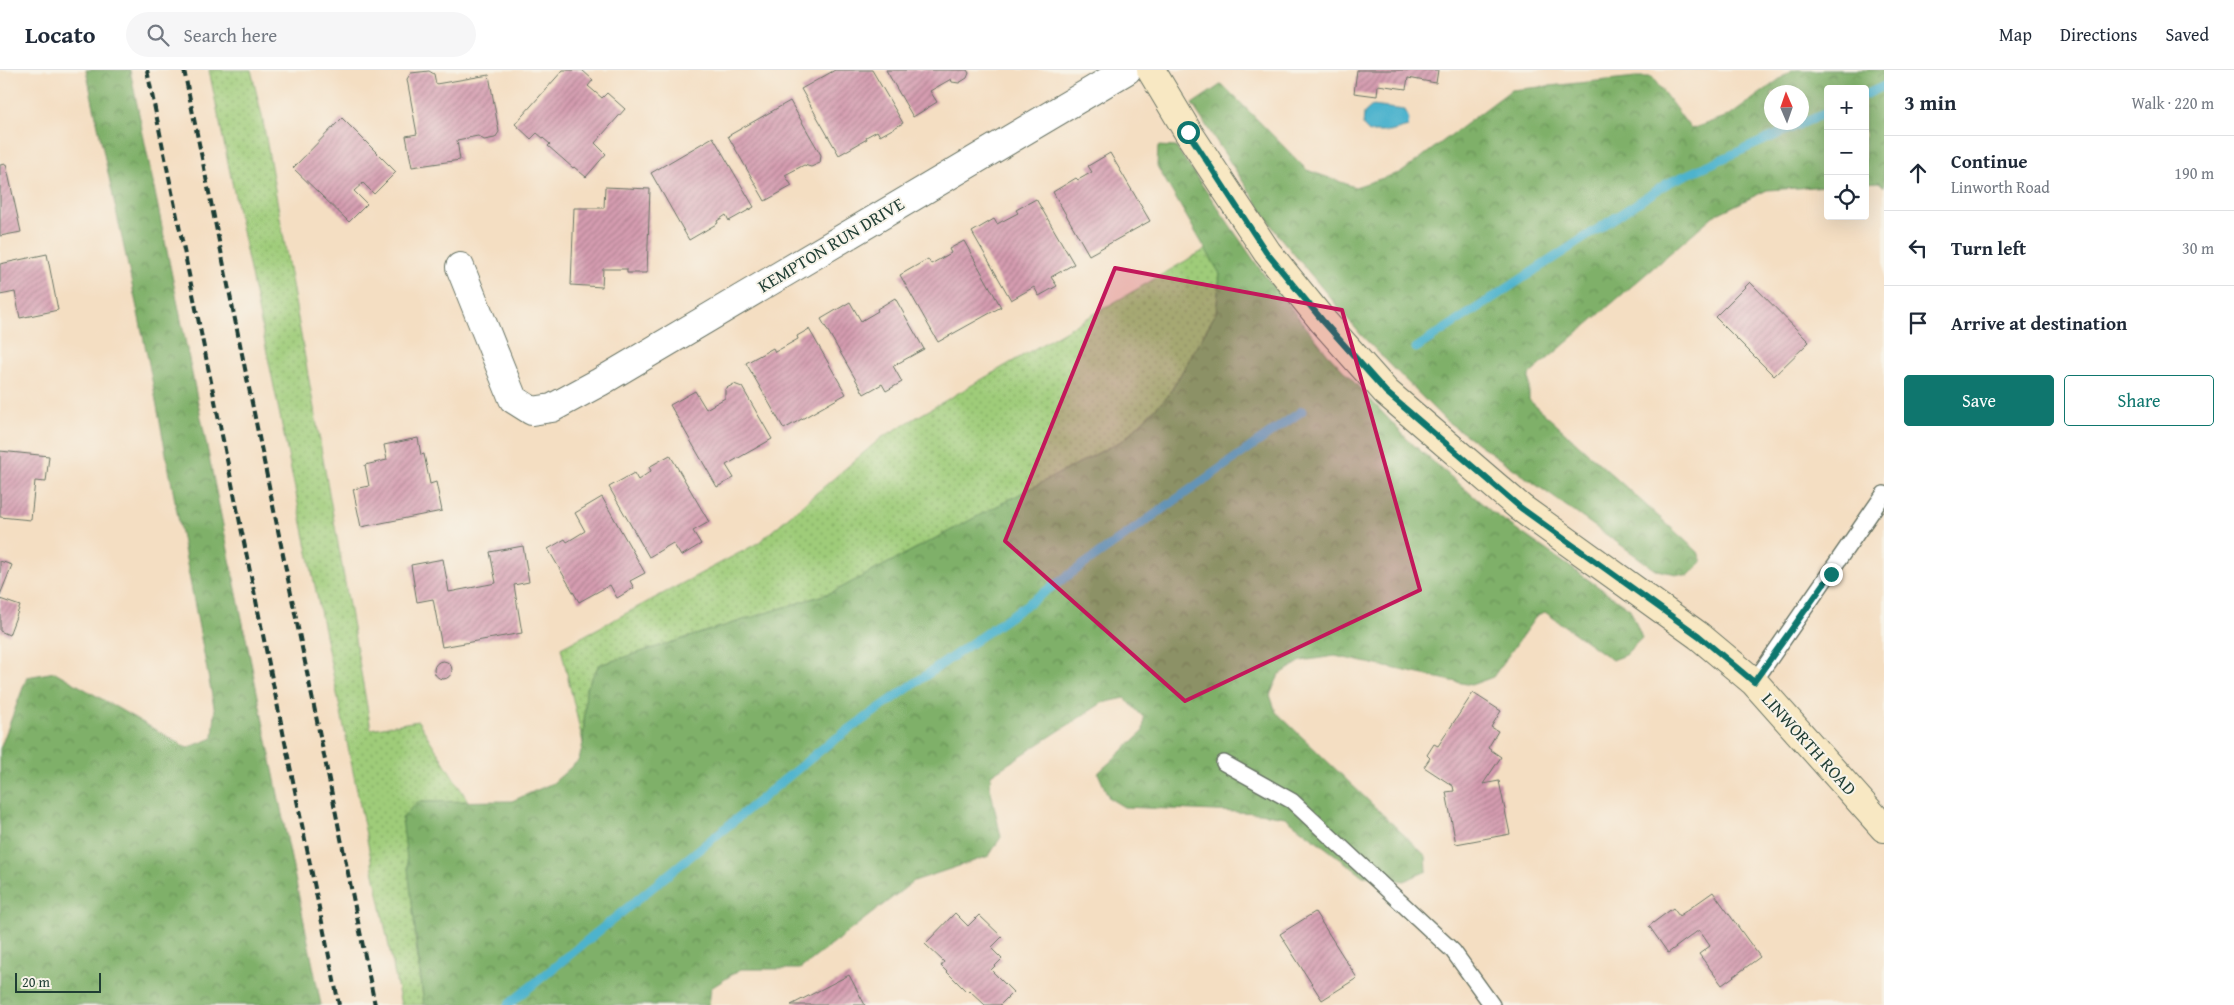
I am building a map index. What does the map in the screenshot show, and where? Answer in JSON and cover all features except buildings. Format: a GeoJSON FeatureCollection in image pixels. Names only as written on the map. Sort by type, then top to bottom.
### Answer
{"type":"FeatureCollection","features":[{"type":"Feature","properties":{"kind":"main road","name":"LINWORTH ROAD"},"geometry":{"type":"LineString","coordinates":[[1151,70],[1188,132],[1266,252],[1322,320],[1386,392],[1521,508],[1699,636],[1754,682],[1884,828]]}},
{"type":"Feature","properties":{"kind":"street","name":"KEMPTON RUN DRIVE"},"geometry":{"type":"LineString","coordinates":[[460,267],[513,399],[532,411],[552,408],[600,382],[1126,70]]}},
{"type":"Feature","properties":{"kind":"lane"},"geometry":{"type":"LineString","coordinates":[[1754,682],[1884,494]]}},
{"type":"Feature","properties":{"kind":"lane"},"geometry":{"type":"LineString","coordinates":[[1224,763],[1292,801],[1453,951],[1492,1005]]}},
{"type":"Feature","properties":{"kind":"highlighted area"},"geometry":{"type":"Polygon","coordinates":[[[1115,268],[1342,310],[1420,590],[1185,701],[1005,541],[1115,268]]]}},
{"type":"Feature","properties":{"kind":"green space"},"geometry":{"type":"Polygon","coordinates":[[[86,70],[130,70],[321,1005],[0,1005],[0,749],[27,677],[55,672],[187,748],[213,738],[215,712],[149,364],[86,70]]]}},
{"type":"Feature","properties":{"kind":"green space"},"geometry":{"type":"Polygon","coordinates":[[[209,70],[251,70],[262,116],[371,729],[418,721],[468,801],[417,802],[415,938],[424,1005],[401,1005],[209,70]]]}},
{"type":"Feature","properties":{"kind":"green space"},"geometry":{"type":"Polygon","coordinates":[[[1792,70],[1884,70],[1884,187],[1879,182],[1869,183],[1869,85],[1824,85],[1824,186],[1767,190],[1713,216],[1529,375],[1529,400],[1698,552],[1702,562],[1688,576],[1656,570],[1445,420],[1362,336],[1278,235],[1192,104],[1222,84],[1307,170],[1355,187],[1402,172],[1511,90],[1652,77],[1691,129],[1731,115],[1764,91],[1764,130],[1809,130],[1809,85],[1772,85],[1792,70]]]}},
{"type":"Feature","properties":{"kind":"green space"},"geometry":{"type":"Polygon","coordinates":[[[1158,146],[1176,147],[1262,272],[1327,353],[1409,441],[1492,512],[1630,609],[1642,638],[1625,655],[1612,660],[1545,612],[1537,615],[1493,677],[1471,685],[1335,656],[1301,661],[1279,675],[1270,695],[1276,712],[1426,856],[1427,871],[1404,881],[1363,876],[1285,817],[1260,813],[1124,807],[1109,798],[1098,773],[1143,732],[1144,718],[1125,698],[1102,703],[991,775],[990,787],[1001,837],[989,856],[914,881],[800,969],[741,969],[711,988],[709,1005],[424,1005],[402,818],[417,802],[512,801],[553,783],[579,760],[583,743],[586,688],[599,665],[833,592],[1123,440],[1168,396],[1216,313],[1220,274],[1157,166],[1158,146]]]}},
{"type":"Feature","properties":{"kind":"green space"},"geometry":{"type":"Polygon","coordinates":[[[1206,249],[1220,274],[1216,313],[1168,396],[1123,440],[833,592],[599,665],[586,688],[583,743],[561,648],[758,543],[881,438],[1206,249]]]}},
{"type":"Feature","properties":{"kind":"water"},"geometry":{"type":"Polygon","coordinates":[[[1372,106],[1405,110],[1409,119],[1408,127],[1390,132],[1369,132],[1363,126],[1364,113],[1372,106]]]}},
{"type":"Feature","properties":{"kind":"waterway"},"geometry":{"type":"LineString","coordinates":[[1869,93],[1884,86]]}},
{"type":"Feature","properties":{"kind":"waterway"},"geometry":{"type":"LineString","coordinates":[[1416,348],[1668,183],[1824,114]]}},
{"type":"Feature","properties":{"kind":"waterway"},"geometry":{"type":"LineString","coordinates":[[508,1005],[827,745],[1302,411]]}},
{"type":"Feature","properties":{"kind":"railway"},"geometry":{"type":"LineString","coordinates":[[147,70],[339,1005]]}},
{"type":"Feature","properties":{"kind":"railway"},"geometry":{"type":"LineString","coordinates":[[184,70],[375,1005]]}},
{"type":"Feature","properties":{"kind":"route"},"geometry":{"type":"LineString","coordinates":[[1188,132],[1266,252],[1322,320],[1386,392],[1521,508],[1699,636],[1754,682],[1831,574]]}}]}
